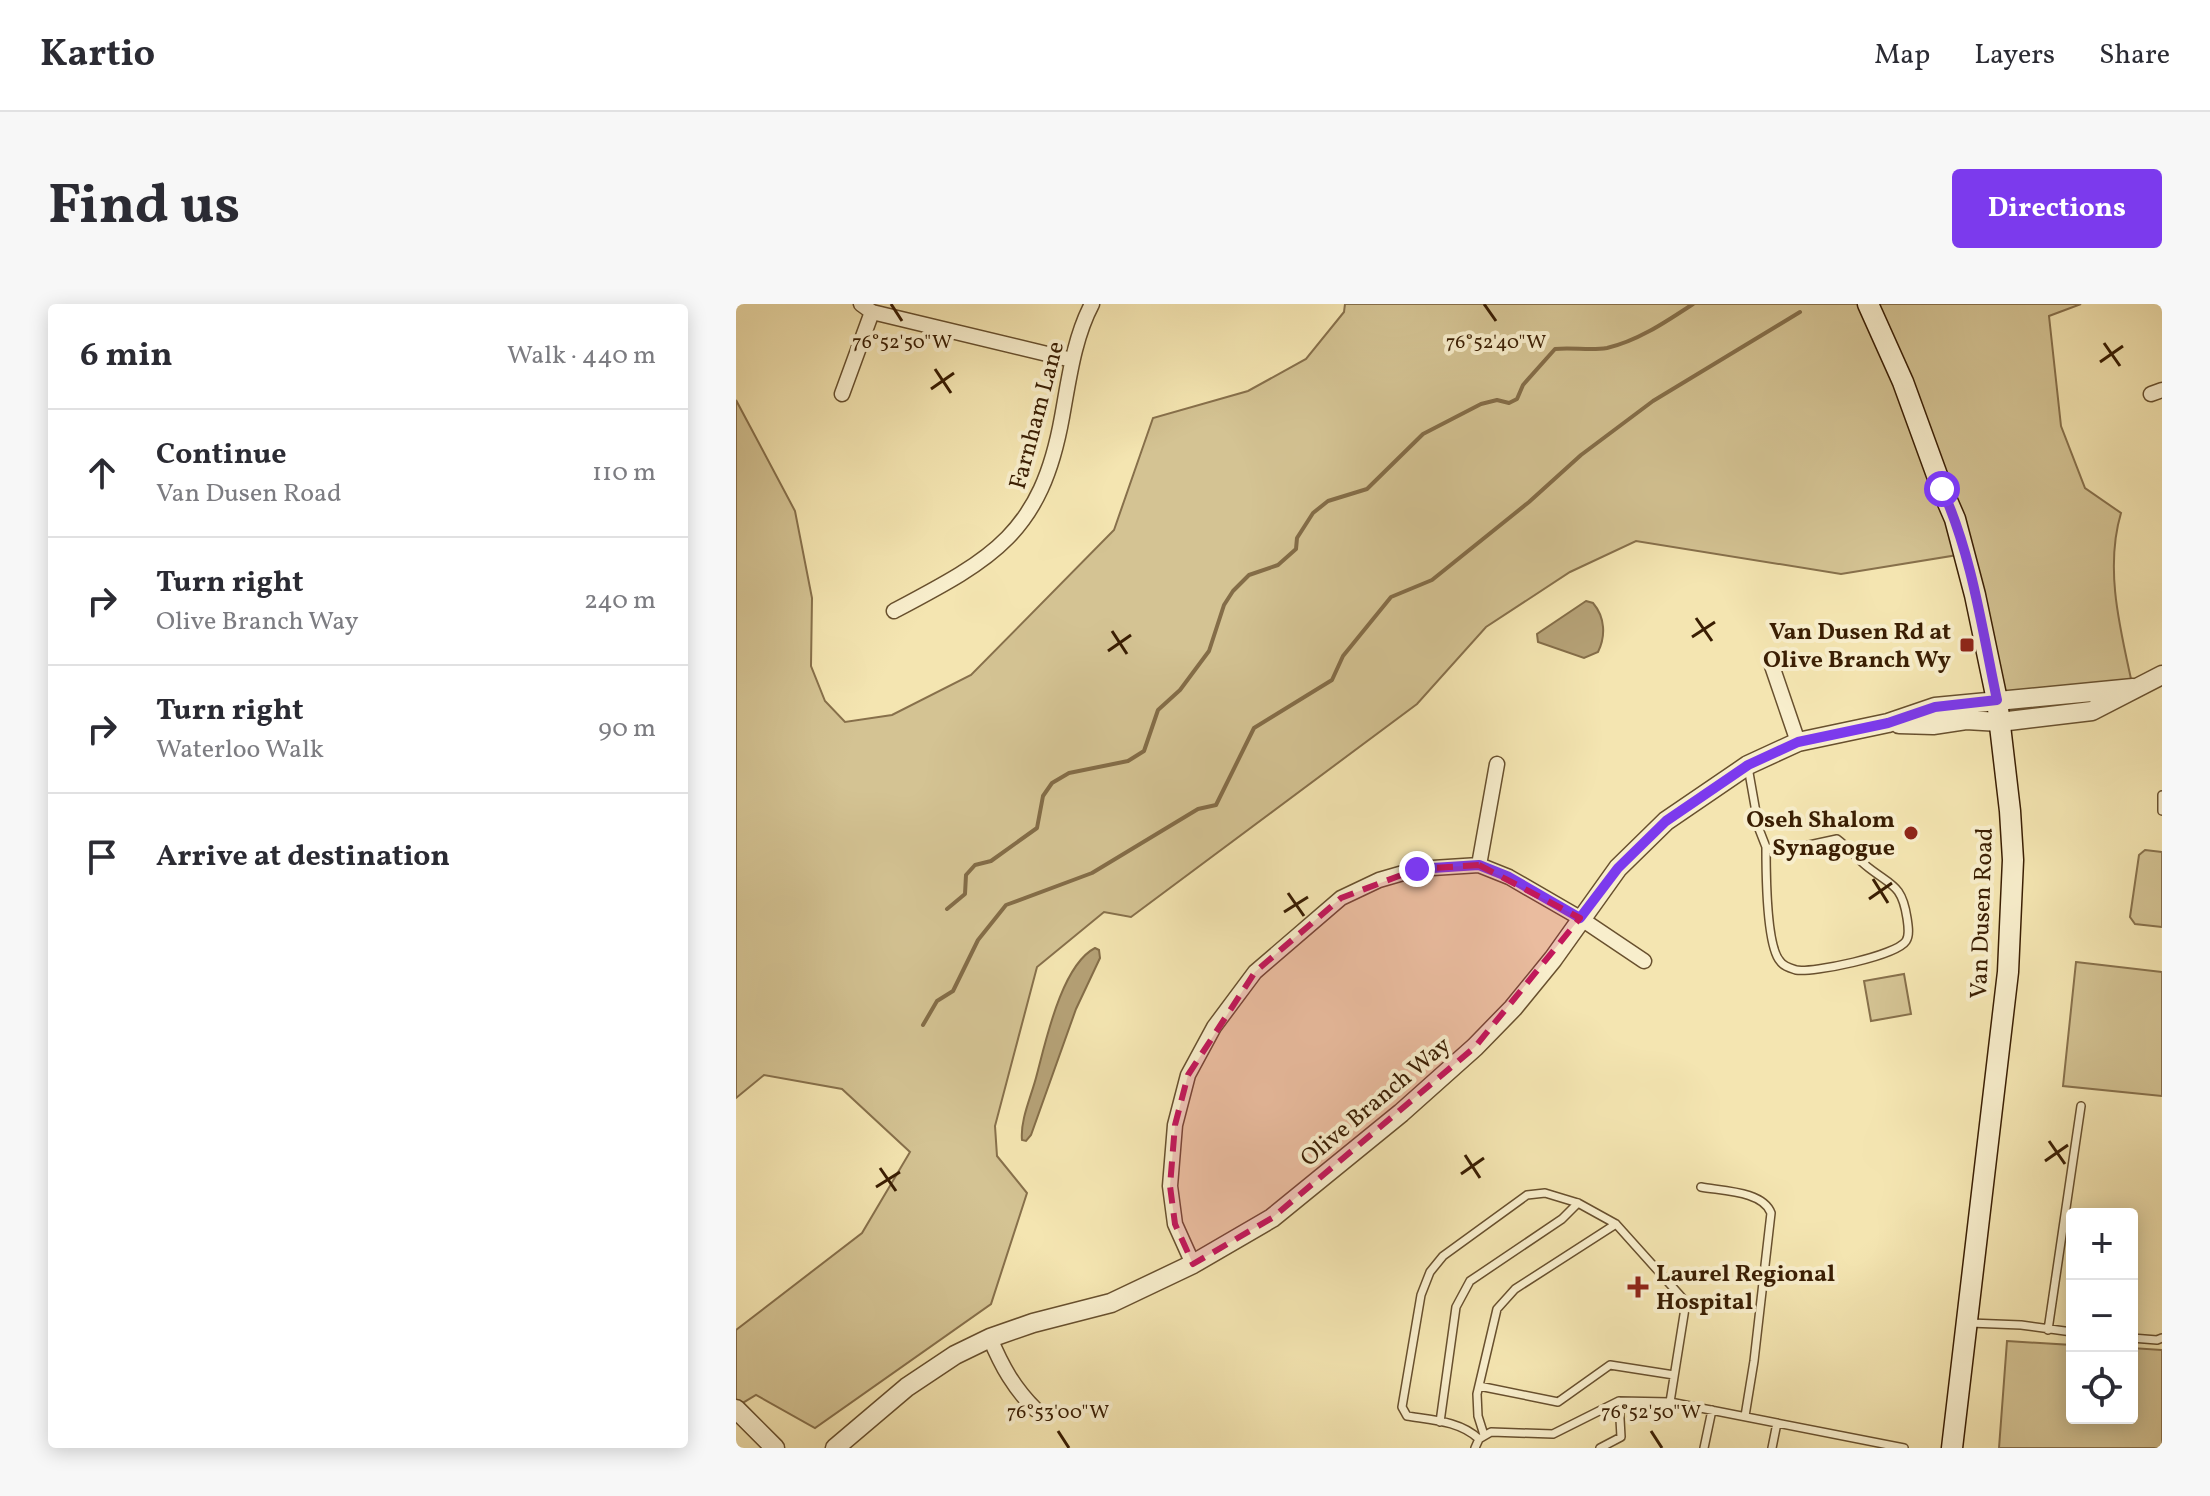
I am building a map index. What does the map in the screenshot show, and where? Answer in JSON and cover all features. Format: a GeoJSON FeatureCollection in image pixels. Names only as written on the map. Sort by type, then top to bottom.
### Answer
{"type":"FeatureCollection","features":[{"type":"Feature","properties":{"kind":"main road","name":"Van Dusen Road"},"geometry":{"type":"LineString","coordinates":[[1868,304],[1903,382],[1955,519],[1975,595],[1997,700],[2013,860],[2008,972],[1952,1448]]}},
{"type":"Feature","properties":{"kind":"street","name":"Farnham Lane"},"geometry":{"type":"LineString","coordinates":[[894,611],[977,565],[1005,542],[1033,507],[1048,472],[1072,360],[1092,304]]}},
{"type":"Feature","properties":{"kind":"street"},"geometry":{"type":"LineString","coordinates":[[842,394],[866,308],[1072,360]]}},
{"type":"Feature","properties":{"kind":"street"},"geometry":{"type":"LineString","coordinates":[[1771,663],[1798,742]]}},
{"type":"Feature","properties":{"kind":"street"},"geometry":{"type":"LineString","coordinates":[[2133,688],[2162,675]]}},
{"type":"Feature","properties":{"kind":"street","name":"Olive Branch Way"},"geometry":{"type":"LineString","coordinates":[[835,1448],[907,1387],[955,1355],[990,1338],[1033,1323],[1111,1303],[1193,1264],[1272,1218],[1412,1104],[1475,1047],[1513,1008],[1553,959],[1618,868],[1666,821],[1748,765],[1798,742],[1888,723],[1935,707],[2133,688]]}},
{"type":"Feature","properties":{"kind":"street","name":"Olive Branch Way"},"geometry":{"type":"LineString","coordinates":[[1888,723],[1933,725],[1966,720],[2000,722],[2092,711],[2133,688]]}},
{"type":"Feature","properties":{"kind":"street"},"geometry":{"type":"LineString","coordinates":[[1479,865],[1497,764]]}},
{"type":"Feature","properties":{"kind":"street"},"geometry":{"type":"LineString","coordinates":[[1193,1264],[1175,1224],[1170,1186],[1174,1140],[1188,1075],[1214,1027],[1255,972],[1341,898],[1379,880],[1417,869],[1479,865],[1509,877],[1580,918],[1644,961]]}},
{"type":"Feature","properties":{"kind":"street"},"geometry":{"type":"LineString","coordinates":[[990,1338],[1003,1369],[1017,1391],[1036,1410]]}},
{"type":"Feature","properties":{"kind":"street"},"geometry":{"type":"LineString","coordinates":[[736,1409],[775,1448]]}},
{"type":"Feature","properties":{"kind":"lane"},"geometry":{"type":"LineString","coordinates":[[1748,765],[1759,829],[1766,847],[1765,875],[1773,947],[1782,964],[1801,970],[1852,962],[1889,954],[1904,944],[1908,938],[1908,923],[1902,895],[1889,880],[1870,870],[1850,848],[1837,839],[1776,852],[1766,847]]}},
{"type":"Feature","properties":{"kind":"lane"},"geometry":{"type":"LineString","coordinates":[[2162,795],[2162,811]]}},
{"type":"Feature","properties":{"kind":"lane"},"geometry":{"type":"LineString","coordinates":[[2048,1330],[2081,1106]]}},
{"type":"Feature","properties":{"kind":"lane"},"geometry":{"type":"LineString","coordinates":[[1701,1187],[1760,1199],[1771,1213],[1745,1416]]}},
{"type":"Feature","properties":{"kind":"lane"},"geometry":{"type":"LineString","coordinates":[[1481,1437],[1466,1428],[1407,1416],[1402,1407],[1421,1295],[1430,1272],[1443,1256],[1527,1195],[1545,1193],[1578,1203],[1616,1224],[1686,1302],[1670,1402]]}},
{"type":"Feature","properties":{"kind":"lane"},"geometry":{"type":"LineString","coordinates":[[1440,1422],[1456,1307],[1470,1281],[1562,1219],[1578,1203]]}},
{"type":"Feature","properties":{"kind":"lane"},"geometry":{"type":"LineString","coordinates":[[1481,1437],[1476,1405],[1497,1309],[1515,1289],[1616,1224]]}},
{"type":"Feature","properties":{"kind":"lane"},"geometry":{"type":"LineString","coordinates":[[1967,1323],[2021,1325],[2066,1332]]}},
{"type":"Feature","properties":{"kind":"lane"},"geometry":{"type":"LineString","coordinates":[[2138,1338],[2162,1338]]}},
{"type":"Feature","properties":{"kind":"lane"},"geometry":{"type":"LineString","coordinates":[[1479,1386],[1558,1402],[1610,1365],[1674,1375]]}},
{"type":"Feature","properties":{"kind":"lane"},"geometry":{"type":"LineString","coordinates":[[1619,1401],[1619,1448]]}},
{"type":"Feature","properties":{"kind":"lane"},"geometry":{"type":"LineString","coordinates":[[1475,1448],[1481,1437],[1491,1432],[1553,1434],[1619,1401],[1670,1402],[1904,1448]]}},
{"type":"Feature","properties":{"kind":"lane"},"geometry":{"type":"LineString","coordinates":[[1704,1448],[1712,1410]]}},
{"type":"Feature","properties":{"kind":"lane"},"geometry":{"type":"LineString","coordinates":[[1772,1448],[1777,1423]]}},
{"type":"Feature","properties":{"kind":"lane"},"geometry":{"type":"LineString","coordinates":[[1600,1448],[1621,1437]]}},
{"type":"Feature","properties":{"kind":"highlighted area"},"geometry":{"type":"Polygon","coordinates":[[[1479,865],[1580,918],[1475,1047],[1272,1218],[1193,1264],[1175,1224],[1170,1186],[1175,1125],[1188,1075],[1255,972],[1341,898],[1417,869],[1479,865]]]}},
{"type":"Feature","properties":{"kind":"shaded area"},"geometry":{"type":"Polygon","coordinates":[[[1345,304],[2081,304],[2049,316],[2061,426],[2085,488],[2121,513],[2116,535],[2114,579],[2119,623],[2133,688],[1997,700],[1964,554],[1841,574],[1636,541],[1570,572],[1486,627],[1417,704],[1131,917],[1104,912],[1037,967],[995,1126],[997,1156],[1027,1193],[991,1304],[815,1428],[756,1395],[736,1407],[736,1330],[862,1233],[910,1152],[842,1089],[764,1075],[736,1098],[736,400],[795,511],[812,598],[811,666],[825,701],[845,722],[892,715],[971,675],[1114,530],[1153,418],[1248,391],[1306,359],[1344,312],[1345,304]]]}},
{"type":"Feature","properties":{"kind":"shaded area"},"geometry":{"type":"Polygon","coordinates":[[[1586,601],[1593,603],[1602,620],[1603,633],[1598,652],[1584,658],[1538,642],[1537,634],[1586,601]]]}},
{"type":"Feature","properties":{"kind":"shaded area"},"geometry":{"type":"Polygon","coordinates":[[[2145,850],[2162,852],[2162,927],[2135,924],[2130,917],[2139,855],[2145,850]]]}},
{"type":"Feature","properties":{"kind":"shaded area"},"geometry":{"type":"Polygon","coordinates":[[[1095,948],[1099,950],[1100,958],[1076,1009],[1031,1135],[1026,1141],[1022,1140],[1025,1115],[1057,1005],[1073,970],[1095,948]]]}},
{"type":"Feature","properties":{"kind":"shaded area"},"geometry":{"type":"Polygon","coordinates":[[[2076,962],[2162,972],[2162,1096],[2063,1086],[2076,962]]]}},
{"type":"Feature","properties":{"kind":"shaded area"},"geometry":{"type":"Polygon","coordinates":[[[1904,974],[1911,1014],[1871,1021],[1864,981],[1904,974]]]}},
{"type":"Feature","properties":{"kind":"shaded area"},"geometry":{"type":"Polygon","coordinates":[[[2007,1341],[2066,1345],[2066,1424],[2138,1424],[2138,1348],[2162,1350],[2162,1448],[1999,1448],[2007,1341]]]}},
{"type":"Feature","properties":{"kind":"waterway"},"geometry":{"type":"LineString","coordinates":[[947,909],[965,894],[966,875],[975,865],[991,861],[1037,828],[1043,796],[1052,783],[1069,773],[1128,761],[1144,751],[1158,710],[1180,690],[1209,651],[1224,605],[1233,591],[1249,575],[1278,565],[1296,549],[1297,538],[1313,513],[1328,501],[1367,489],[1423,434],[1481,404],[1497,400],[1509,403],[1517,399],[1523,385],[1555,349],[1601,349],[1619,345],[1652,330],[1693,304]]}},
{"type":"Feature","properties":{"kind":"waterway"},"geometry":{"type":"LineString","coordinates":[[923,1025],[937,1001],[953,991],[978,940],[1006,905],[1092,873],[1198,809],[1216,805],[1254,728],[1332,680],[1343,656],[1391,597],[1432,580],[1529,502],[1581,455],[1653,401],[1800,312]]}},
{"type":"Feature","properties":{"kind":"place","name":"Van Dusen Rd at Olive Branch Wy"},"geometry":{"type":"Point","coordinates":[1967,645]}},
{"type":"Feature","properties":{"kind":"place","name":"Oseh Shalom Synagogue"},"geometry":{"type":"Point","coordinates":[1911,833]}},
{"type":"Feature","properties":{"kind":"place","name":"Laurel Regional Hospital"},"geometry":{"type":"Point","coordinates":[1638,1287]}},
{"type":"Feature","properties":{"kind":"route"},"geometry":{"type":"LineString","coordinates":[[1417,869],[1479,865],[1509,877],[1580,918],[1618,868],[1666,821],[1748,765],[1798,742],[1888,723],[1935,707],[1997,700],[1975,595],[1955,519],[1942,489]]}}]}
